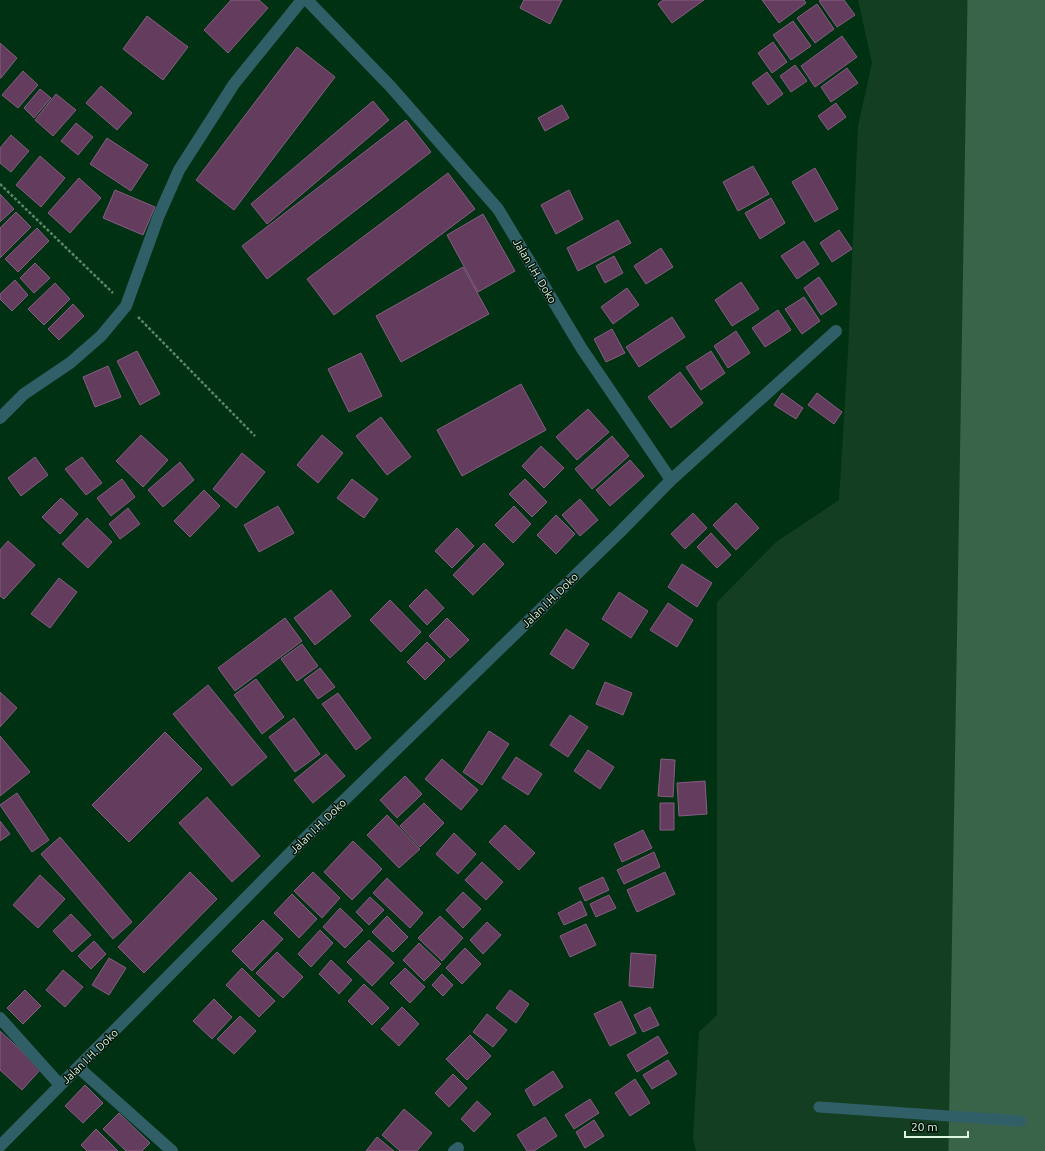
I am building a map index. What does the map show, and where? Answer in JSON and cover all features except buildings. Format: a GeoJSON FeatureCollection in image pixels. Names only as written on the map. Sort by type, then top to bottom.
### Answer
{"type":"FeatureCollection","features":[{"type":"Feature","properties":{"kind":"street"},"geometry":{"type":"LineString","coordinates":[[0,418],[24,394],[70,363],[101,336],[126,306],[159,215],[179,170],[234,84],[302,0]]}},
{"type":"Feature","properties":{"kind":"street","name":"Jalan I.H. Doko"},"geometry":{"type":"LineString","coordinates":[[0,1146],[296,848],[621,531],[671,480],[582,349],[498,209],[391,87],[307,0]]}},
{"type":"Feature","properties":{"kind":"street"},"geometry":{"type":"LineString","coordinates":[[671,480],[836,331]]}},
{"type":"Feature","properties":{"kind":"street"},"geometry":{"type":"LineString","coordinates":[[0,1018],[60,1085]]}},
{"type":"Feature","properties":{"kind":"street"},"geometry":{"type":"LineString","coordinates":[[79,1068],[172,1151]]}},
{"type":"Feature","properties":{"kind":"lane"},"geometry":{"type":"LineString","coordinates":[[819,1107],[1021,1121]]}},
{"type":"Feature","properties":{"kind":"path"},"geometry":{"type":"LineString","coordinates":[[0,184],[126,306],[255,436]]}},
{"type":"Feature","properties":{"kind":"shaded area"},"geometry":{"type":"Polygon","coordinates":[[[858,0],[1045,0],[1045,1151],[696,1151],[693,1139],[699,1032],[717,1015],[717,602],[776,542],[839,500],[848,352],[858,126],[872,63],[858,0]]]}},
{"type":"Feature","properties":{"kind":"runway"},"geometry":{"type":"LineString","coordinates":[[1020,1151],[1039,0]]}}]}
